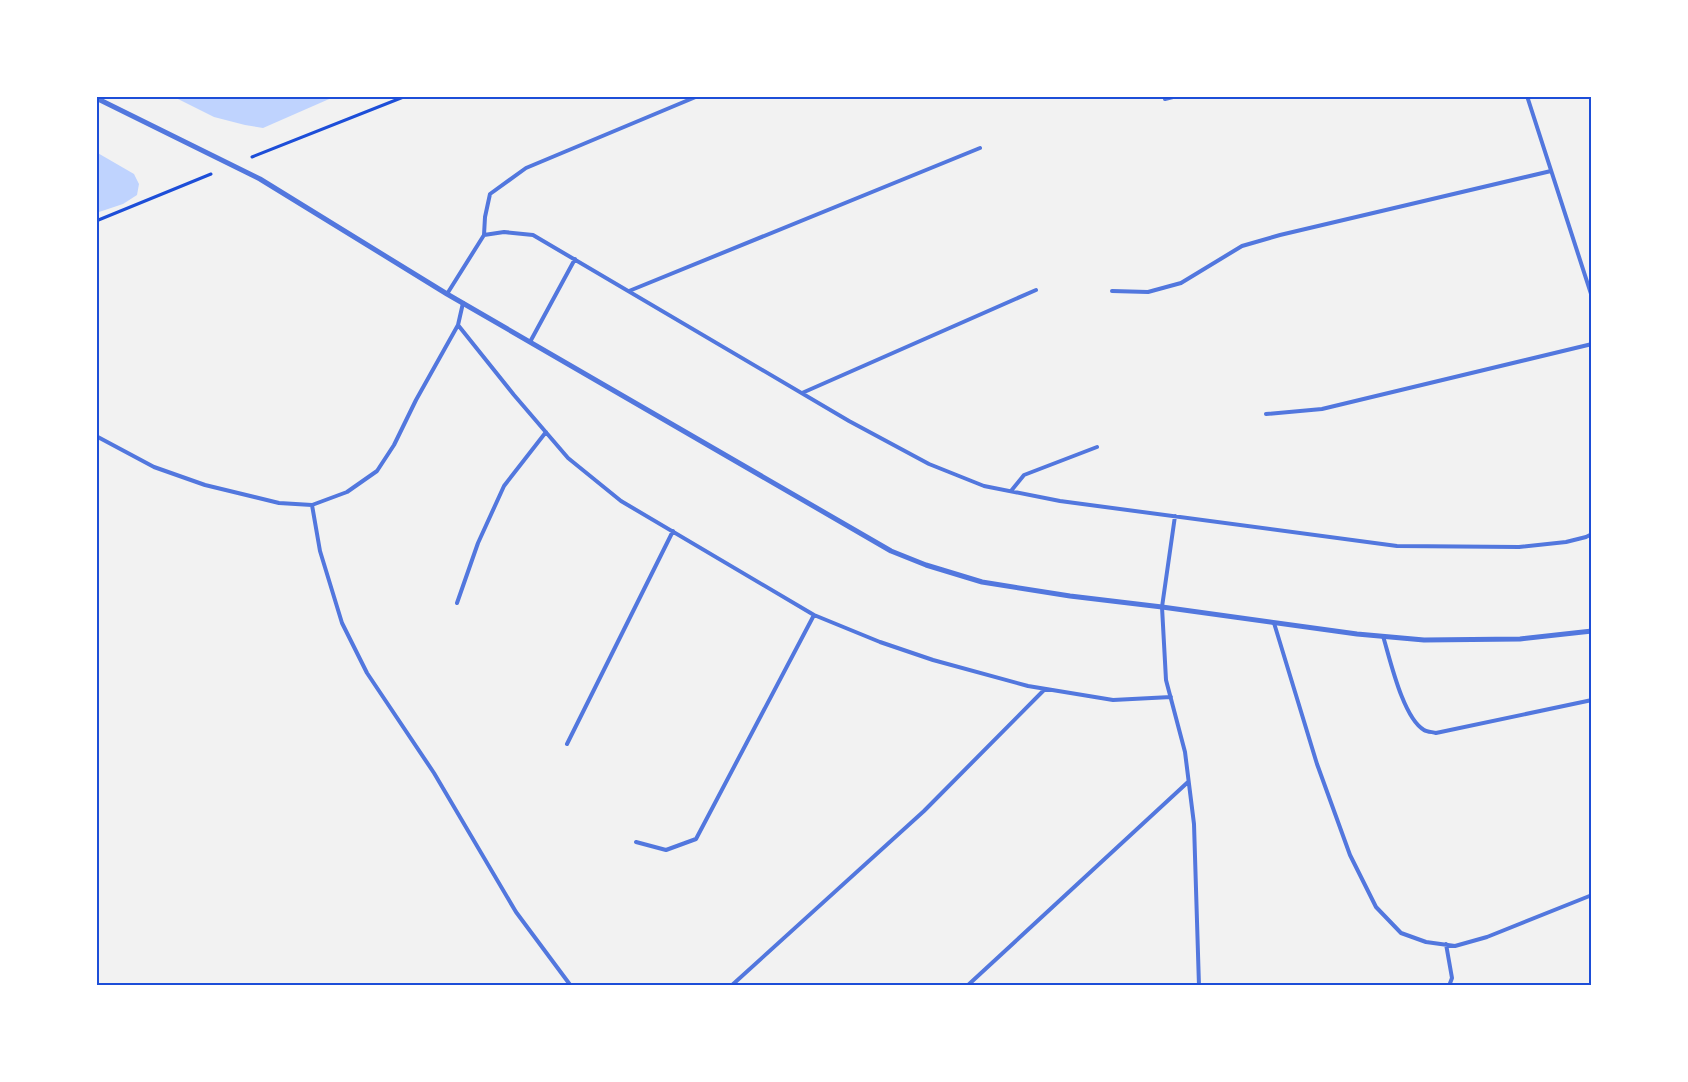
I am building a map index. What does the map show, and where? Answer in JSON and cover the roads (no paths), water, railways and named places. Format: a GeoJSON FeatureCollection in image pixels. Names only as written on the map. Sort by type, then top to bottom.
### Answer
{"type":"FeatureCollection","features":[{"type":"Feature","properties":{"kind":"street"},"geometry":{"type":"LineString","coordinates":[[96,98],[260,179],[447,294],[891,551],[926,566],[982,582],[1070,596],[1383,636],[1424,640],[1520,639],[1592,631]]}},
{"type":"Feature","properties":{"kind":"lane"},"geometry":{"type":"LineString","coordinates":[[447,294],[484,235],[485,217],[490,194],[526,168],[698,96]]}},
{"type":"Feature","properties":{"kind":"lane"},"geometry":{"type":"LineString","coordinates":[[1165,99],[1177,96]]}},
{"type":"Feature","properties":{"kind":"lane"},"geometry":{"type":"LineString","coordinates":[[1527,96],[1592,297]]}},
{"type":"Feature","properties":{"kind":"lane"},"geometry":{"type":"LineString","coordinates":[[629,291],[980,148]]}},
{"type":"Feature","properties":{"kind":"lane"},"geometry":{"type":"LineString","coordinates":[[1112,291],[1148,292],[1181,282],[1242,246],[1280,235],[1551,171]]}},
{"type":"Feature","properties":{"kind":"lane"},"geometry":{"type":"LineString","coordinates":[[484,235],[504,232],[533,235],[849,421],[929,464],[984,486],[1060,501],[1397,546],[1519,547],[1566,542],[1592,534]]}},
{"type":"Feature","properties":{"kind":"lane"},"geometry":{"type":"LineString","coordinates":[[530,342],[575,259]]}},
{"type":"Feature","properties":{"kind":"lane"},"geometry":{"type":"LineString","coordinates":[[802,393],[1036,290]]}},
{"type":"Feature","properties":{"kind":"lane"},"geometry":{"type":"LineString","coordinates":[[96,436],[154,468],[204,485],[279,503],[312,505],[347,492],[377,470],[394,444],[458,325],[463,303]]}},
{"type":"Feature","properties":{"kind":"lane"},"geometry":{"type":"LineString","coordinates":[[458,325],[568,458],[621,501],[814,615],[880,642],[933,660],[1028,686],[1113,700],[1171,697]]}},
{"type":"Feature","properties":{"kind":"lane"},"geometry":{"type":"LineString","coordinates":[[1266,414],[1322,409],[1592,344]]}},
{"type":"Feature","properties":{"kind":"lane"},"geometry":{"type":"LineString","coordinates":[[457,603],[478,543],[504,486],[546,432]]}},
{"type":"Feature","properties":{"kind":"lane"},"geometry":{"type":"LineString","coordinates":[[1011,491],[1024,475],[1096,447]]}},
{"type":"Feature","properties":{"kind":"lane"},"geometry":{"type":"LineString","coordinates":[[312,505],[320,551],[342,623],[367,673],[434,773],[516,912],[571,986]]}},
{"type":"Feature","properties":{"kind":"lane"},"geometry":{"type":"LineString","coordinates":[[1175,516],[1162,607],[1166,680],[1185,752],[1194,824],[1198,986]]}},
{"type":"Feature","properties":{"kind":"lane"},"geometry":{"type":"LineString","coordinates":[[567,744],[673,531]]}},
{"type":"Feature","properties":{"kind":"lane"},"geometry":{"type":"LineString","coordinates":[[636,842],[666,850],[696,839],[814,615]]}},
{"type":"Feature","properties":{"kind":"lane"},"geometry":{"type":"LineString","coordinates":[[1274,623],[1320,774],[1350,855],[1376,906],[1400,933],[1426,942],[1455,946],[1487,937],[1592,895]]}},
{"type":"Feature","properties":{"kind":"lane"},"geometry":{"type":"LineString","coordinates":[[1383,636],[1403,701],[1414,720],[1424,730],[1436,733],[1592,700]]}},
{"type":"Feature","properties":{"kind":"lane"},"geometry":{"type":"LineString","coordinates":[[731,986],[924,811],[1045,689]]}},
{"type":"Feature","properties":{"kind":"lane"},"geometry":{"type":"LineString","coordinates":[[967,986],[1188,782]]}},
{"type":"Feature","properties":{"kind":"lane"},"geometry":{"type":"LineString","coordinates":[[1446,944],[1452,978],[1449,986]]}},
{"type":"Feature","properties":{"kind":"water"},"geometry":{"type":"Polygon","coordinates":[[[172,96],[336,96],[263,128],[214,117],[172,96]]]}},
{"type":"Feature","properties":{"kind":"water"},"geometry":{"type":"Polygon","coordinates":[[[96,152],[134,174],[139,184],[137,195],[123,204],[96,213],[96,152]]]}}]}
